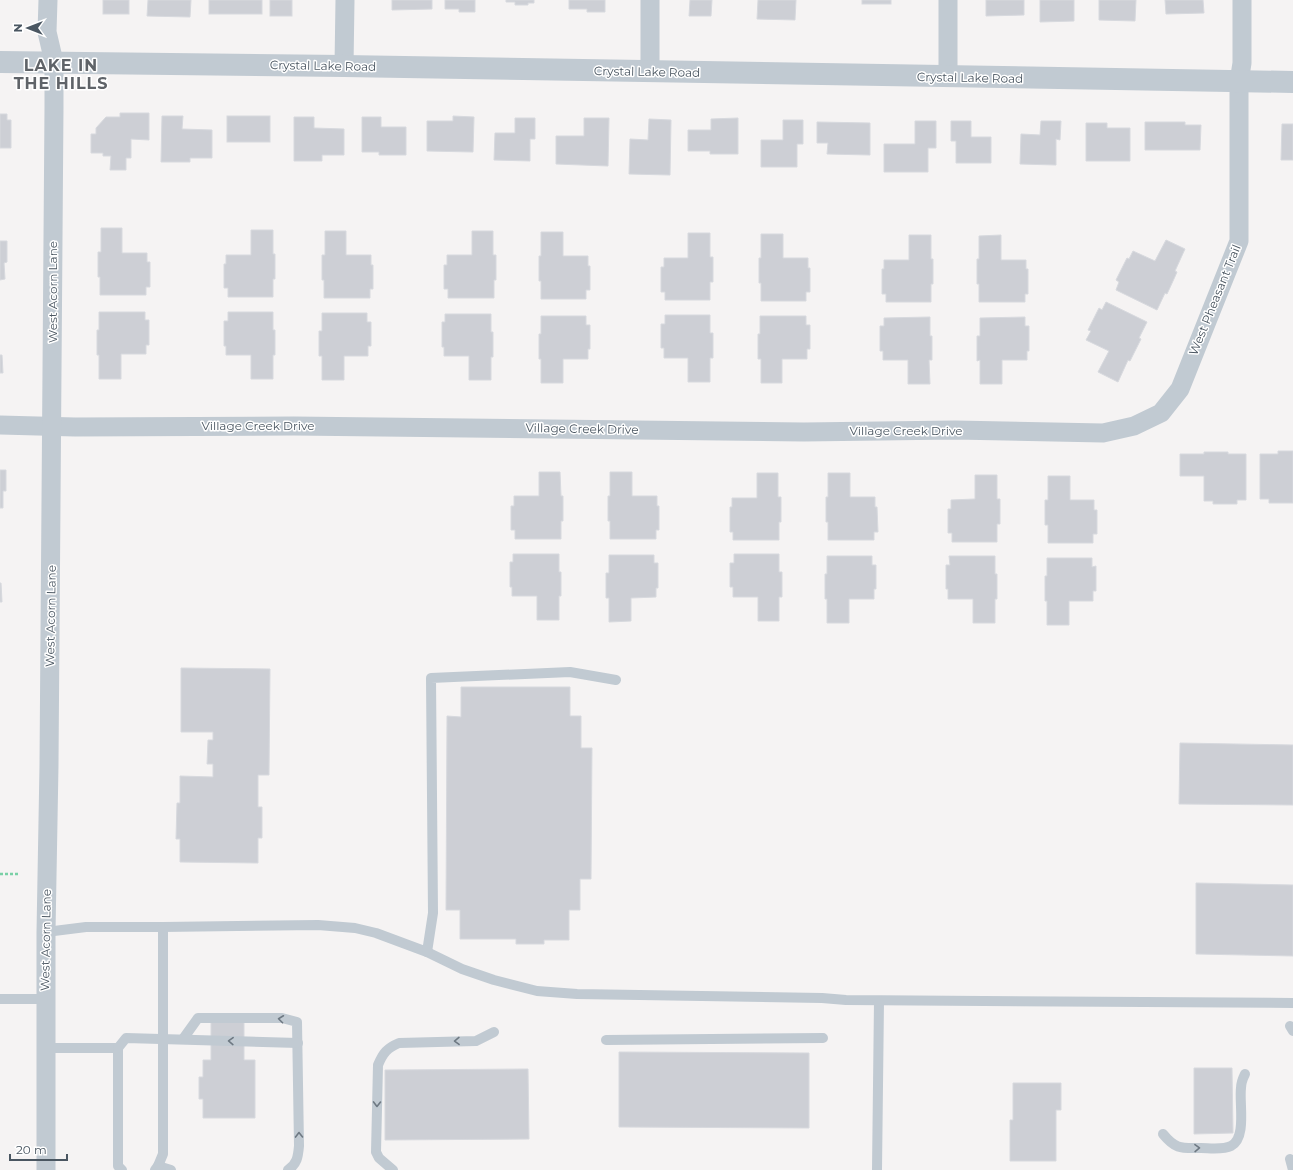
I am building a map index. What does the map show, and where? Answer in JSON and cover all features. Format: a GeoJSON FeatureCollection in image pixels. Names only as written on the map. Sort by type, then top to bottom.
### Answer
{"type":"FeatureCollection","features":[{"type":"Feature","properties":{"kind":"street","name":"West Acorn Lane"},"geometry":{"type":"LineString","coordinates":[[46,1170],[46,932],[49,765],[54,62],[47,32],[48,0]]}},
{"type":"Feature","properties":{"kind":"street"},"geometry":{"type":"LineString","coordinates":[[344,66],[345,0]]}},
{"type":"Feature","properties":{"kind":"street"},"geometry":{"type":"LineString","coordinates":[[650,0],[650,72]]}},
{"type":"Feature","properties":{"kind":"street"},"geometry":{"type":"LineString","coordinates":[[948,0],[948,77]]}},
{"type":"Feature","properties":{"kind":"street","name":"West Pheasant Trail"},"geometry":{"type":"LineString","coordinates":[[1161,412],[1180,389],[1239,242],[1239,82],[1242,63],[1242,0]]}},
{"type":"Feature","properties":{"kind":"street","name":"Crystal Lake Road"},"geometry":{"type":"LineString","coordinates":[[0,62],[344,66],[1293,82]]}},
{"type":"Feature","properties":{"kind":"street","name":"Village Creek Drive"},"geometry":{"type":"LineString","coordinates":[[0,425],[294,426],[804,432],[955,430],[1103,433],[1134,426],[1161,412]]}},
{"type":"Feature","properties":{"kind":"lane"},"geometry":{"type":"LineString","coordinates":[[427,952],[433,913],[431,678],[570,672],[616,680]]}},
{"type":"Feature","properties":{"kind":"lane"},"geometry":{"type":"LineString","coordinates":[[46,932],[86,927],[163,928],[318,925],[355,928],[376,933],[427,952],[462,968],[494,980],[537,991],[577,994],[822,998],[846,1000],[1293,1003]]}},
{"type":"Feature","properties":{"kind":"lane"},"geometry":{"type":"LineString","coordinates":[[163,928],[163,1154],[157,1168],[171,1170]]}},
{"type":"Feature","properties":{"kind":"lane"},"geometry":{"type":"LineString","coordinates":[[0,999],[46,999]]}},
{"type":"Feature","properties":{"kind":"lane"},"geometry":{"type":"LineString","coordinates":[[877,1170],[879,1000]]}},
{"type":"Feature","properties":{"kind":"lane"},"geometry":{"type":"LineString","coordinates":[[183,1039],[198,1018],[282,1018],[297,1022],[299,1146],[295,1166],[288,1170]]}},
{"type":"Feature","properties":{"kind":"lane"},"geometry":{"type":"LineString","coordinates":[[394,1170],[379,1158],[376,1152],[378,1065],[382,1056],[390,1046],[399,1042],[476,1041],[494,1032]]}},
{"type":"Feature","properties":{"kind":"lane"},"geometry":{"type":"LineString","coordinates":[[122,1170],[118,1166],[118,1048],[126,1038],[298,1043]]}},
{"type":"Feature","properties":{"kind":"lane"},"geometry":{"type":"LineString","coordinates":[[606,1040],[823,1038]]}},
{"type":"Feature","properties":{"kind":"lane"},"geometry":{"type":"LineString","coordinates":[[47,1048],[118,1048]]}},
{"type":"Feature","properties":{"kind":"lane"},"geometry":{"type":"LineString","coordinates":[[1163,1134],[1169,1142],[1177,1147],[1231,1146],[1237,1142],[1240,1128],[1240,1088],[1245,1074]]}},
{"type":"Feature","properties":{"kind":"lane"},"geometry":{"type":"LineString","coordinates":[[1290,1158],[1293,1170]]}},
{"type":"Feature","properties":{"kind":"path"},"geometry":{"type":"LineString","coordinates":[[0,874],[19,874]]}},
{"type":"Feature","properties":{"kind":"building"},"geometry":{"type":"Polygon","coordinates":[[[103,0],[129,0],[129,14],[103,14],[103,0]]]}},
{"type":"Feature","properties":{"kind":"building"},"geometry":{"type":"Polygon","coordinates":[[[148,0],[191,0],[190,17],[147,16],[148,0]]]}},
{"type":"Feature","properties":{"kind":"building"},"geometry":{"type":"Polygon","coordinates":[[[209,0],[262,0],[262,14],[209,14],[209,0]]]}},
{"type":"Feature","properties":{"kind":"building"},"geometry":{"type":"Polygon","coordinates":[[[270,0],[292,0],[292,16],[270,16],[270,0]]]}},
{"type":"Feature","properties":{"kind":"building"},"geometry":{"type":"Polygon","coordinates":[[[392,0],[432,0],[432,9],[392,10],[392,0]]]}},
{"type":"Feature","properties":{"kind":"building"},"geometry":{"type":"Polygon","coordinates":[[[445,0],[475,0],[475,12],[459,12],[459,9],[445,9],[445,0]]]}},
{"type":"Feature","properties":{"kind":"building"},"geometry":{"type":"Polygon","coordinates":[[[506,0],[534,0],[534,3],[528,3],[528,5],[515,5],[515,2],[506,2],[506,0]]]}},
{"type":"Feature","properties":{"kind":"building"},"geometry":{"type":"Polygon","coordinates":[[[569,0],[605,0],[605,12],[587,12],[587,9],[569,9],[569,0]]]}},
{"type":"Feature","properties":{"kind":"building"},"geometry":{"type":"Polygon","coordinates":[[[690,0],[712,0],[711,16],[689,16],[690,0]]]}},
{"type":"Feature","properties":{"kind":"building"},"geometry":{"type":"Polygon","coordinates":[[[758,0],[796,0],[795,20],[757,19],[758,0]]]}},
{"type":"Feature","properties":{"kind":"building"},"geometry":{"type":"Polygon","coordinates":[[[862,0],[891,0],[891,4],[862,4],[862,0]]]}},
{"type":"Feature","properties":{"kind":"building"},"geometry":{"type":"Polygon","coordinates":[[[986,0],[1024,0],[1024,15],[986,16],[986,0]]]}},
{"type":"Feature","properties":{"kind":"building"},"geometry":{"type":"Polygon","coordinates":[[[1040,0],[1074,0],[1074,21],[1040,22],[1040,0]]]}},
{"type":"Feature","properties":{"kind":"building"},"geometry":{"type":"Polygon","coordinates":[[[1099,0],[1136,0],[1135,21],[1099,20],[1099,0]]]}},
{"type":"Feature","properties":{"kind":"building"},"geometry":{"type":"Polygon","coordinates":[[[1165,0],[1203,0],[1204,13],[1166,14],[1165,0]]]}},
{"type":"Feature","properties":{"kind":"building"},"geometry":{"type":"Polygon","coordinates":[[[120,113],[149,113],[149,140],[131,139],[131,158],[126,158],[126,170],[110,170],[111,156],[103,156],[103,153],[91,153],[91,134],[96,134],[96,128],[106,117],[120,117],[120,113]]]}},
{"type":"Feature","properties":{"kind":"building"},"geometry":{"type":"Polygon","coordinates":[[[0,114],[7,114],[7,120],[11,120],[11,148],[0,148],[0,114]]]}},
{"type":"Feature","properties":{"kind":"building"},"geometry":{"type":"Polygon","coordinates":[[[162,116],[183,116],[182,129],[212,130],[212,158],[190,158],[190,162],[161,162],[162,116]]]}},
{"type":"Feature","properties":{"kind":"building"},"geometry":{"type":"Polygon","coordinates":[[[227,116],[270,116],[270,142],[227,142],[227,116]]]}},
{"type":"Feature","properties":{"kind":"building"},"geometry":{"type":"Polygon","coordinates":[[[453,116],[474,117],[473,152],[427,151],[427,121],[453,121],[453,116]]]}},
{"type":"Feature","properties":{"kind":"building"},"geometry":{"type":"Polygon","coordinates":[[[294,117],[314,117],[314,128],[344,129],[344,155],[322,155],[322,161],[294,161],[294,117]]]}},
{"type":"Feature","properties":{"kind":"building"},"geometry":{"type":"Polygon","coordinates":[[[362,117],[381,117],[381,127],[406,127],[406,155],[379,155],[379,152],[362,152],[362,117]]]}},
{"type":"Feature","properties":{"kind":"building"},"geometry":{"type":"Polygon","coordinates":[[[515,118],[535,118],[535,139],[530,139],[530,161],[494,160],[495,133],[515,133],[515,118]]]}},
{"type":"Feature","properties":{"kind":"building"},"geometry":{"type":"Polygon","coordinates":[[[584,118],[609,118],[608,166],[556,164],[556,136],[584,136],[584,118]]]}},
{"type":"Feature","properties":{"kind":"building"},"geometry":{"type":"Polygon","coordinates":[[[738,118],[738,154],[710,154],[710,151],[688,151],[688,130],[711,130],[711,119],[738,118]]]}},
{"type":"Feature","properties":{"kind":"building"},"geometry":{"type":"Polygon","coordinates":[[[649,119],[671,120],[670,175],[629,174],[630,139],[648,140],[649,119]]]}},
{"type":"Feature","properties":{"kind":"building"},"geometry":{"type":"Polygon","coordinates":[[[783,120],[803,120],[803,144],[797,144],[797,167],[761,167],[761,140],[783,140],[783,120]]]}},
{"type":"Feature","properties":{"kind":"building"},"geometry":{"type":"Polygon","coordinates":[[[915,121],[936,121],[936,148],[928,148],[928,172],[884,172],[884,144],[915,144],[915,121]]]}},
{"type":"Feature","properties":{"kind":"building"},"geometry":{"type":"Polygon","coordinates":[[[951,121],[971,121],[971,137],[991,137],[991,163],[956,163],[956,141],[951,141],[951,121]]]}},
{"type":"Feature","properties":{"kind":"building"},"geometry":{"type":"Polygon","coordinates":[[[1041,121],[1061,121],[1060,140],[1056,139],[1056,165],[1020,164],[1021,134],[1040,135],[1041,121]]]}},
{"type":"Feature","properties":{"kind":"building"},"geometry":{"type":"Polygon","coordinates":[[[817,122],[870,123],[870,155],[827,154],[828,143],[817,143],[817,122]]]}},
{"type":"Feature","properties":{"kind":"building"},"geometry":{"type":"Polygon","coordinates":[[[1145,122],[1185,122],[1185,125],[1201,125],[1200,150],[1145,150],[1145,122]]]}},
{"type":"Feature","properties":{"kind":"building"},"geometry":{"type":"Polygon","coordinates":[[[1086,123],[1107,123],[1107,128],[1130,128],[1130,161],[1086,161],[1086,123]]]}},
{"type":"Feature","properties":{"kind":"building"},"geometry":{"type":"Polygon","coordinates":[[[1282,124],[1293,124],[1293,160],[1281,160],[1282,124]]]}},
{"type":"Feature","properties":{"kind":"building"},"geometry":{"type":"Polygon","coordinates":[[[101,228],[122,228],[122,253],[147,253],[147,262],[150,262],[150,287],[146,287],[146,295],[100,295],[98,252],[101,252],[101,228]]]}},
{"type":"Feature","properties":{"kind":"building"},"geometry":{"type":"Polygon","coordinates":[[[251,230],[273,230],[275,279],[273,279],[273,297],[228,297],[228,288],[224,288],[224,264],[226,264],[226,255],[251,255],[251,230]]]}},
{"type":"Feature","properties":{"kind":"building"},"geometry":{"type":"Polygon","coordinates":[[[325,231],[346,231],[346,255],[371,255],[371,265],[373,265],[373,289],[370,289],[370,298],[324,298],[322,255],[325,255],[325,231]]]}},
{"type":"Feature","properties":{"kind":"building"},"geometry":{"type":"Polygon","coordinates":[[[472,231],[493,231],[493,255],[496,255],[494,298],[448,298],[448,289],[444,289],[444,265],[447,265],[447,255],[472,255],[472,231]]]}},
{"type":"Feature","properties":{"kind":"building"},"geometry":{"type":"Polygon","coordinates":[[[541,232],[563,232],[563,256],[588,256],[588,266],[590,266],[590,290],[586,290],[586,299],[541,299],[539,256],[541,256],[541,232]]]}},
{"type":"Feature","properties":{"kind":"building"},"geometry":{"type":"Polygon","coordinates":[[[688,233],[710,233],[710,257],[713,257],[713,282],[710,282],[710,300],[665,300],[665,292],[661,292],[661,267],[664,267],[664,258],[688,258],[688,233]]]}},
{"type":"Feature","properties":{"kind":"building"},"geometry":{"type":"Polygon","coordinates":[[[761,234],[783,234],[783,258],[808,258],[808,268],[810,268],[810,292],[806,292],[806,301],[761,301],[759,258],[761,258],[761,234]]]}},
{"type":"Feature","properties":{"kind":"building"},"geometry":{"type":"Polygon","coordinates":[[[909,235],[931,235],[933,284],[931,284],[931,302],[886,302],[886,294],[882,294],[882,269],[884,269],[884,260],[909,260],[909,235]]]}},
{"type":"Feature","properties":{"kind":"building"},"geometry":{"type":"Polygon","coordinates":[[[1001,235],[1001,260],[1026,260],[1026,269],[1028,269],[1028,294],[1025,294],[1025,302],[979,302],[977,259],[979,259],[979,236],[1001,235]]]}},
{"type":"Feature","properties":{"kind":"building"},"geometry":{"type":"Polygon","coordinates":[[[1166,240],[1185,249],[1175,271],[1177,272],[1173,281],[1167,294],[1165,293],[1157,310],[1116,290],[1119,282],[1116,280],[1127,258],[1129,259],[1133,251],[1155,261],[1166,240]]]}},
{"type":"Feature","properties":{"kind":"building"},"geometry":{"type":"Polygon","coordinates":[[[0,241],[7,241],[7,262],[4,263],[5,279],[0,280],[0,241]]]}},
{"type":"Feature","properties":{"kind":"building"},"geometry":{"type":"Polygon","coordinates":[[[1106,302],[1147,322],[1139,338],[1141,339],[1130,361],[1128,360],[1118,382],[1098,372],[1109,351],[1086,340],[1091,331],[1088,330],[1099,308],[1102,310],[1106,302]]]}},
{"type":"Feature","properties":{"kind":"building"},"geometry":{"type":"Polygon","coordinates":[[[99,312],[145,312],[145,320],[149,320],[149,345],[146,345],[146,354],[121,354],[121,379],[99,379],[97,330],[99,330],[99,312]]]}},
{"type":"Feature","properties":{"kind":"building"},"geometry":{"type":"Polygon","coordinates":[[[228,312],[273,312],[275,355],[273,355],[273,379],[251,379],[251,355],[226,355],[226,346],[224,346],[224,321],[228,321],[228,312]]]}},
{"type":"Feature","properties":{"kind":"building"},"geometry":{"type":"Polygon","coordinates":[[[322,313],[367,313],[367,322],[371,322],[371,346],[368,346],[368,356],[344,356],[344,380],[322,380],[322,356],[319,356],[319,331],[322,331],[322,313]]]}},
{"type":"Feature","properties":{"kind":"building"},"geometry":{"type":"Polygon","coordinates":[[[445,314],[491,314],[493,357],[491,357],[491,380],[469,380],[469,356],[444,356],[444,347],[442,347],[442,322],[445,322],[445,314]]]}},
{"type":"Feature","properties":{"kind":"building"},"geometry":{"type":"Polygon","coordinates":[[[665,315],[710,315],[710,333],[713,333],[713,358],[710,358],[710,382],[688,382],[688,358],[664,358],[664,348],[661,348],[661,324],[665,324],[665,315]]]}},
{"type":"Feature","properties":{"kind":"building"},"geometry":{"type":"Polygon","coordinates":[[[541,316],[586,316],[586,325],[590,325],[590,349],[588,349],[588,359],[563,359],[563,383],[541,383],[539,334],[541,334],[541,316]]]}},
{"type":"Feature","properties":{"kind":"building"},"geometry":{"type":"Polygon","coordinates":[[[760,316],[806,316],[806,325],[810,325],[810,349],[807,349],[807,359],[782,359],[782,383],[761,383],[761,359],[758,359],[760,316]]]}},
{"type":"Feature","properties":{"kind":"building"},"geometry":{"type":"Polygon","coordinates":[[[930,317],[932,360],[929,360],[930,384],[908,384],[908,360],[883,360],[883,351],[880,351],[880,326],[884,326],[884,318],[930,317]]]}},
{"type":"Feature","properties":{"kind":"building"},"geometry":{"type":"Polygon","coordinates":[[[1025,317],[1025,326],[1029,326],[1029,351],[1027,351],[1027,360],[1002,360],[1002,384],[980,384],[980,360],[977,361],[977,336],[980,336],[980,318],[1025,317]]]}},
{"type":"Feature","properties":{"kind":"building"},"geometry":{"type":"Polygon","coordinates":[[[0,355],[2,355],[3,373],[0,373],[0,355]]]}},
{"type":"Feature","properties":{"kind":"building"},"geometry":{"type":"Polygon","coordinates":[[[1278,451],[1293,451],[1293,503],[1269,503],[1269,499],[1260,499],[1260,454],[1278,454],[1278,451]]]}},
{"type":"Feature","properties":{"kind":"building"},"geometry":{"type":"Polygon","coordinates":[[[1204,452],[1246,454],[1246,500],[1237,500],[1237,504],[1213,504],[1213,501],[1204,501],[1204,476],[1180,476],[1180,454],[1204,454],[1204,452]]]}},
{"type":"Feature","properties":{"kind":"building"},"geometry":{"type":"Polygon","coordinates":[[[0,470],[6,470],[6,491],[3,491],[3,508],[0,508],[0,470]]]}},
{"type":"Feature","properties":{"kind":"building"},"geometry":{"type":"Polygon","coordinates":[[[539,472],[560,472],[561,496],[563,496],[561,539],[515,539],[515,530],[511,530],[511,506],[514,506],[514,496],[539,496],[539,472]]]}},
{"type":"Feature","properties":{"kind":"building"},"geometry":{"type":"Polygon","coordinates":[[[610,472],[632,472],[632,496],[657,496],[657,506],[659,506],[659,530],[656,530],[656,539],[610,539],[608,496],[610,496],[610,472]]]}},
{"type":"Feature","properties":{"kind":"building"},"geometry":{"type":"Polygon","coordinates":[[[757,473],[778,473],[778,497],[781,497],[779,540],[733,540],[733,532],[730,532],[730,507],[732,507],[732,498],[757,498],[757,473]]]}},
{"type":"Feature","properties":{"kind":"building"},"geometry":{"type":"Polygon","coordinates":[[[828,473],[850,473],[850,497],[875,497],[878,532],[874,532],[874,540],[828,540],[826,497],[828,497],[828,473]]]}},
{"type":"Feature","properties":{"kind":"building"},"geometry":{"type":"Polygon","coordinates":[[[975,475],[997,475],[997,499],[1000,499],[1000,524],[997,524],[997,542],[952,542],[952,533],[948,533],[948,509],[951,509],[951,500],[975,499],[975,475]]]}},
{"type":"Feature","properties":{"kind":"building"},"geometry":{"type":"Polygon","coordinates":[[[1048,476],[1070,476],[1070,500],[1094,500],[1094,510],[1097,510],[1097,534],[1093,534],[1093,543],[1048,543],[1048,525],[1045,525],[1045,500],[1048,500],[1048,476]]]}},
{"type":"Feature","properties":{"kind":"building"},"geometry":{"type":"Polygon","coordinates":[[[513,554],[559,554],[561,596],[559,596],[559,620],[537,620],[537,596],[512,596],[512,587],[510,587],[510,562],[513,562],[513,554]]]}},
{"type":"Feature","properties":{"kind":"building"},"geometry":{"type":"Polygon","coordinates":[[[734,554],[779,554],[779,572],[782,572],[782,597],[779,597],[779,621],[758,621],[758,597],[733,597],[733,587],[730,587],[730,563],[734,563],[734,554]]]}},
{"type":"Feature","properties":{"kind":"building"},"geometry":{"type":"Polygon","coordinates":[[[609,555],[654,555],[654,563],[658,563],[658,588],[656,588],[656,597],[631,598],[631,621],[609,622],[609,598],[606,598],[606,573],[609,573],[609,555]]]}},
{"type":"Feature","properties":{"kind":"building"},"geometry":{"type":"Polygon","coordinates":[[[827,556],[872,556],[872,565],[876,565],[876,589],[874,589],[874,599],[849,599],[849,623],[827,623],[825,574],[827,574],[827,556]]]}},
{"type":"Feature","properties":{"kind":"building"},"geometry":{"type":"Polygon","coordinates":[[[949,556],[995,556],[997,599],[995,599],[995,623],[973,623],[973,599],[948,599],[948,589],[946,589],[946,565],[950,565],[949,556]]]}},
{"type":"Feature","properties":{"kind":"building"},"geometry":{"type":"Polygon","coordinates":[[[1047,558],[1092,558],[1092,567],[1096,566],[1096,591],[1093,591],[1093,601],[1069,601],[1069,625],[1047,625],[1045,576],[1047,576],[1047,558]]]}},
{"type":"Feature","properties":{"kind":"building"},"geometry":{"type":"Polygon","coordinates":[[[1,583],[2,602],[0,602],[1,583]]]}},
{"type":"Feature","properties":{"kind":"building"},"geometry":{"type":"Polygon","coordinates":[[[181,668],[270,669],[269,775],[258,775],[258,807],[262,807],[262,838],[258,838],[258,863],[180,862],[180,839],[176,839],[177,803],[180,803],[180,776],[213,777],[213,764],[207,764],[208,740],[213,740],[213,732],[181,732],[181,668]]]}},
{"type":"Feature","properties":{"kind":"building"},"geometry":{"type":"Polygon","coordinates":[[[461,687],[570,687],[570,716],[581,716],[581,748],[592,748],[591,879],[580,879],[580,910],[569,910],[569,940],[544,940],[544,944],[516,944],[516,939],[460,939],[460,910],[446,910],[447,716],[461,717],[461,687]]]}},
{"type":"Feature","properties":{"kind":"building"},"geometry":{"type":"Polygon","coordinates":[[[1180,743],[1293,745],[1293,805],[1179,804],[1180,743]]]}},
{"type":"Feature","properties":{"kind":"building"},"geometry":{"type":"Polygon","coordinates":[[[1196,883],[1293,885],[1293,956],[1196,954],[1196,883]]]}},
{"type":"Feature","properties":{"kind":"building"},"geometry":{"type":"Polygon","coordinates":[[[211,1021],[244,1021],[244,1060],[255,1060],[255,1118],[203,1118],[203,1099],[199,1099],[199,1077],[203,1077],[203,1060],[211,1060],[211,1021]]]}},
{"type":"Feature","properties":{"kind":"building"},"geometry":{"type":"Polygon","coordinates":[[[619,1052],[809,1053],[809,1128],[619,1127],[619,1052]]]}},
{"type":"Feature","properties":{"kind":"building"},"geometry":{"type":"Polygon","coordinates":[[[1194,1068],[1232,1068],[1233,1133],[1194,1134],[1194,1068]]]}},
{"type":"Feature","properties":{"kind":"building"},"geometry":{"type":"Polygon","coordinates":[[[528,1069],[529,1139],[385,1140],[385,1070],[528,1069]]]}},
{"type":"Feature","properties":{"kind":"building"},"geometry":{"type":"Polygon","coordinates":[[[1013,1083],[1061,1083],[1061,1110],[1056,1110],[1056,1161],[1010,1161],[1010,1120],[1013,1120],[1013,1083]]]}},
{"type":"Feature","properties":{"kind":"district","name":"LAKE IN THE HILLS"},"geometry":{"type":"Point","coordinates":[61,74]}}]}
